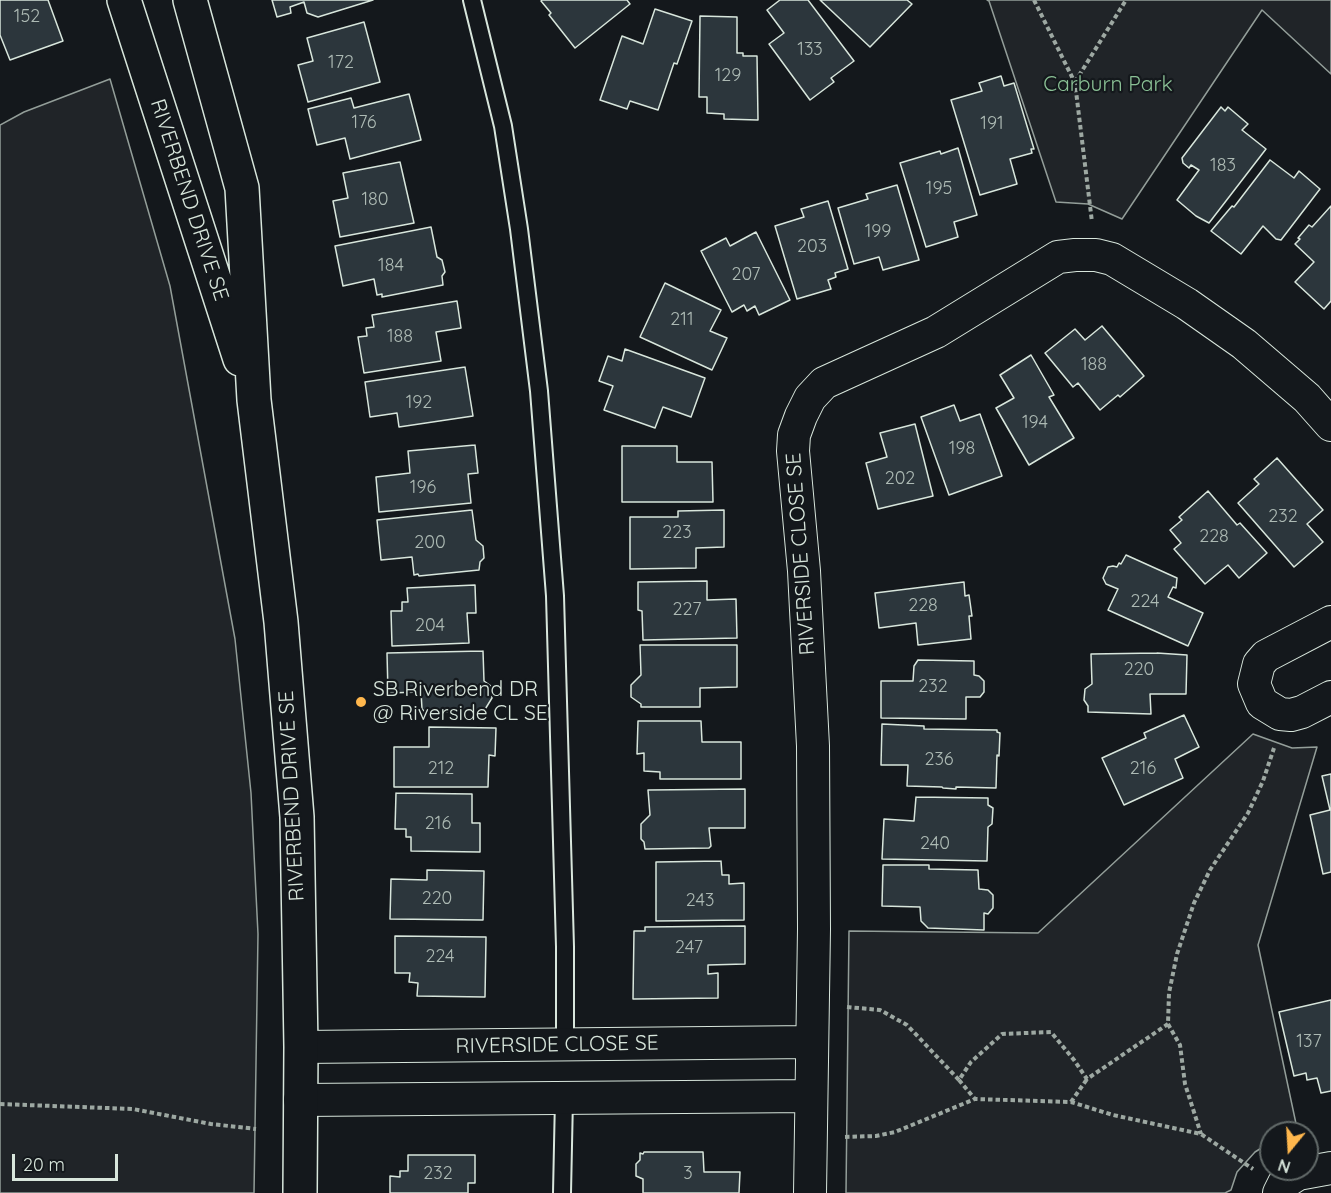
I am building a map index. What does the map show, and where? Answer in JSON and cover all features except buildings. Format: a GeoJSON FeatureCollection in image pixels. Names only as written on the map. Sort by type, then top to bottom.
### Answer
{"type":"FeatureCollection","features":[{"type":"Feature","properties":{"kind":"street","name":"RIVERBEND DRIVE SE"},"geometry":{"type":"LineString","coordinates":[[124,0],[254,400]]}},
{"type":"Feature","properties":{"kind":"street","name":"RIVERBEND DRIVE SE"},"geometry":{"type":"LineString","coordinates":[[190,0],[242,188],[254,400],[281,622],[297,817],[301,1047],[300,1193]]}},
{"type":"Feature","properties":{"kind":"street","name":"RIVERSIDE CLOSE SE"},"geometry":{"type":"LineString","coordinates":[[810,1193],[813,746],[804,571],[793,451],[794,435],[810,398],[824,383],[936,332],[1058,257],[1096,255],[1112,259],[1187,304],[1244,344],[1308,398],[1331,425]]}},
{"type":"Feature","properties":{"kind":"street"},"geometry":{"type":"LineString","coordinates":[[1331,622],[1275,651],[1259,664],[1254,684],[1262,703],[1280,714],[1291,715],[1302,712],[1331,697]]}},
{"type":"Feature","properties":{"kind":"street","name":"RIVERSIDE CLOSE SE"},"geometry":{"type":"LineString","coordinates":[[301,1047],[812,1042]]}},
{"type":"Feature","properties":{"kind":"street"},"geometry":{"type":"LineString","coordinates":[[300,1100],[811,1096]]}},
{"type":"Feature","properties":{"kind":"street"},"geometry":{"type":"LineString","coordinates":[[1281,1188],[1298,1174],[1331,1168]]}},
{"type":"Feature","properties":{"kind":"lane"},"geometry":{"type":"LineString","coordinates":[[472,0],[503,126],[519,229],[539,391],[555,596],[565,947],[565,1046]]}},
{"type":"Feature","properties":{"kind":"lane"},"geometry":{"type":"LineString","coordinates":[[562,1193],[564,1098]]}},
{"type":"Feature","properties":{"kind":"path"},"geometry":{"type":"LineString","coordinates":[[1034,0],[1075,83],[1096,255]]}},
{"type":"Feature","properties":{"kind":"path"},"geometry":{"type":"LineString","coordinates":[[1075,83],[1126,0]]}},
{"type":"Feature","properties":{"kind":"path"},"geometry":{"type":"LineString","coordinates":[[1201,1134],[1185,1084],[1180,1045],[1168,1024],[1169,993],[1177,954],[1194,903],[1210,870],[1248,813],[1263,781],[1276,743],[1280,714]]}},
{"type":"Feature","properties":{"kind":"path"},"geometry":{"type":"LineString","coordinates":[[813,1005],[880,1010],[907,1025],[975,1099]]}},
{"type":"Feature","properties":{"kind":"path"},"geometry":{"type":"LineString","coordinates":[[1071,1102],[1087,1079],[1168,1024]]}},
{"type":"Feature","properties":{"kind":"path"},"geometry":{"type":"LineString","coordinates":[[958,1080],[971,1062],[1002,1034],[1051,1032],[1087,1079]]}},
{"type":"Feature","properties":{"kind":"path"},"geometry":{"type":"LineString","coordinates":[[810,1136],[876,1136],[895,1132],[975,1099],[1071,1102],[1113,1115],[1201,1134],[1281,1188]]}},
{"type":"Feature","properties":{"kind":"path"},"geometry":{"type":"LineString","coordinates":[[0,1104],[133,1109],[211,1124],[256,1129]]}},
{"type":"Feature","properties":{"kind":"green space","name":"Carburn Park"},"geometry":{"type":"Polygon","coordinates":[[[987,0],[1331,0],[1331,74],[1262,10],[1122,219],[1088,204],[1056,202],[987,0]]]}},
{"type":"Feature","properties":{"kind":"green space"},"geometry":{"type":"Polygon","coordinates":[[[110,79],[170,286],[235,639],[251,793],[258,934],[254,1193],[0,1193],[0,125],[24,112],[110,79]]]}},
{"type":"Feature","properties":{"kind":"green space"},"geometry":{"type":"Polygon","coordinates":[[[1253,734],[1292,748],[1317,747],[1258,945],[1295,1121],[1259,1121],[1259,1150],[1237,1172],[1231,1190],[1225,1193],[846,1193],[849,931],[1038,933],[1253,734]]]}},
{"type":"Feature","properties":{"kind":"place","name":"SB Riverbend DR @ Riverside CL SE"},"geometry":{"type":"Point","coordinates":[361,702]}}]}
